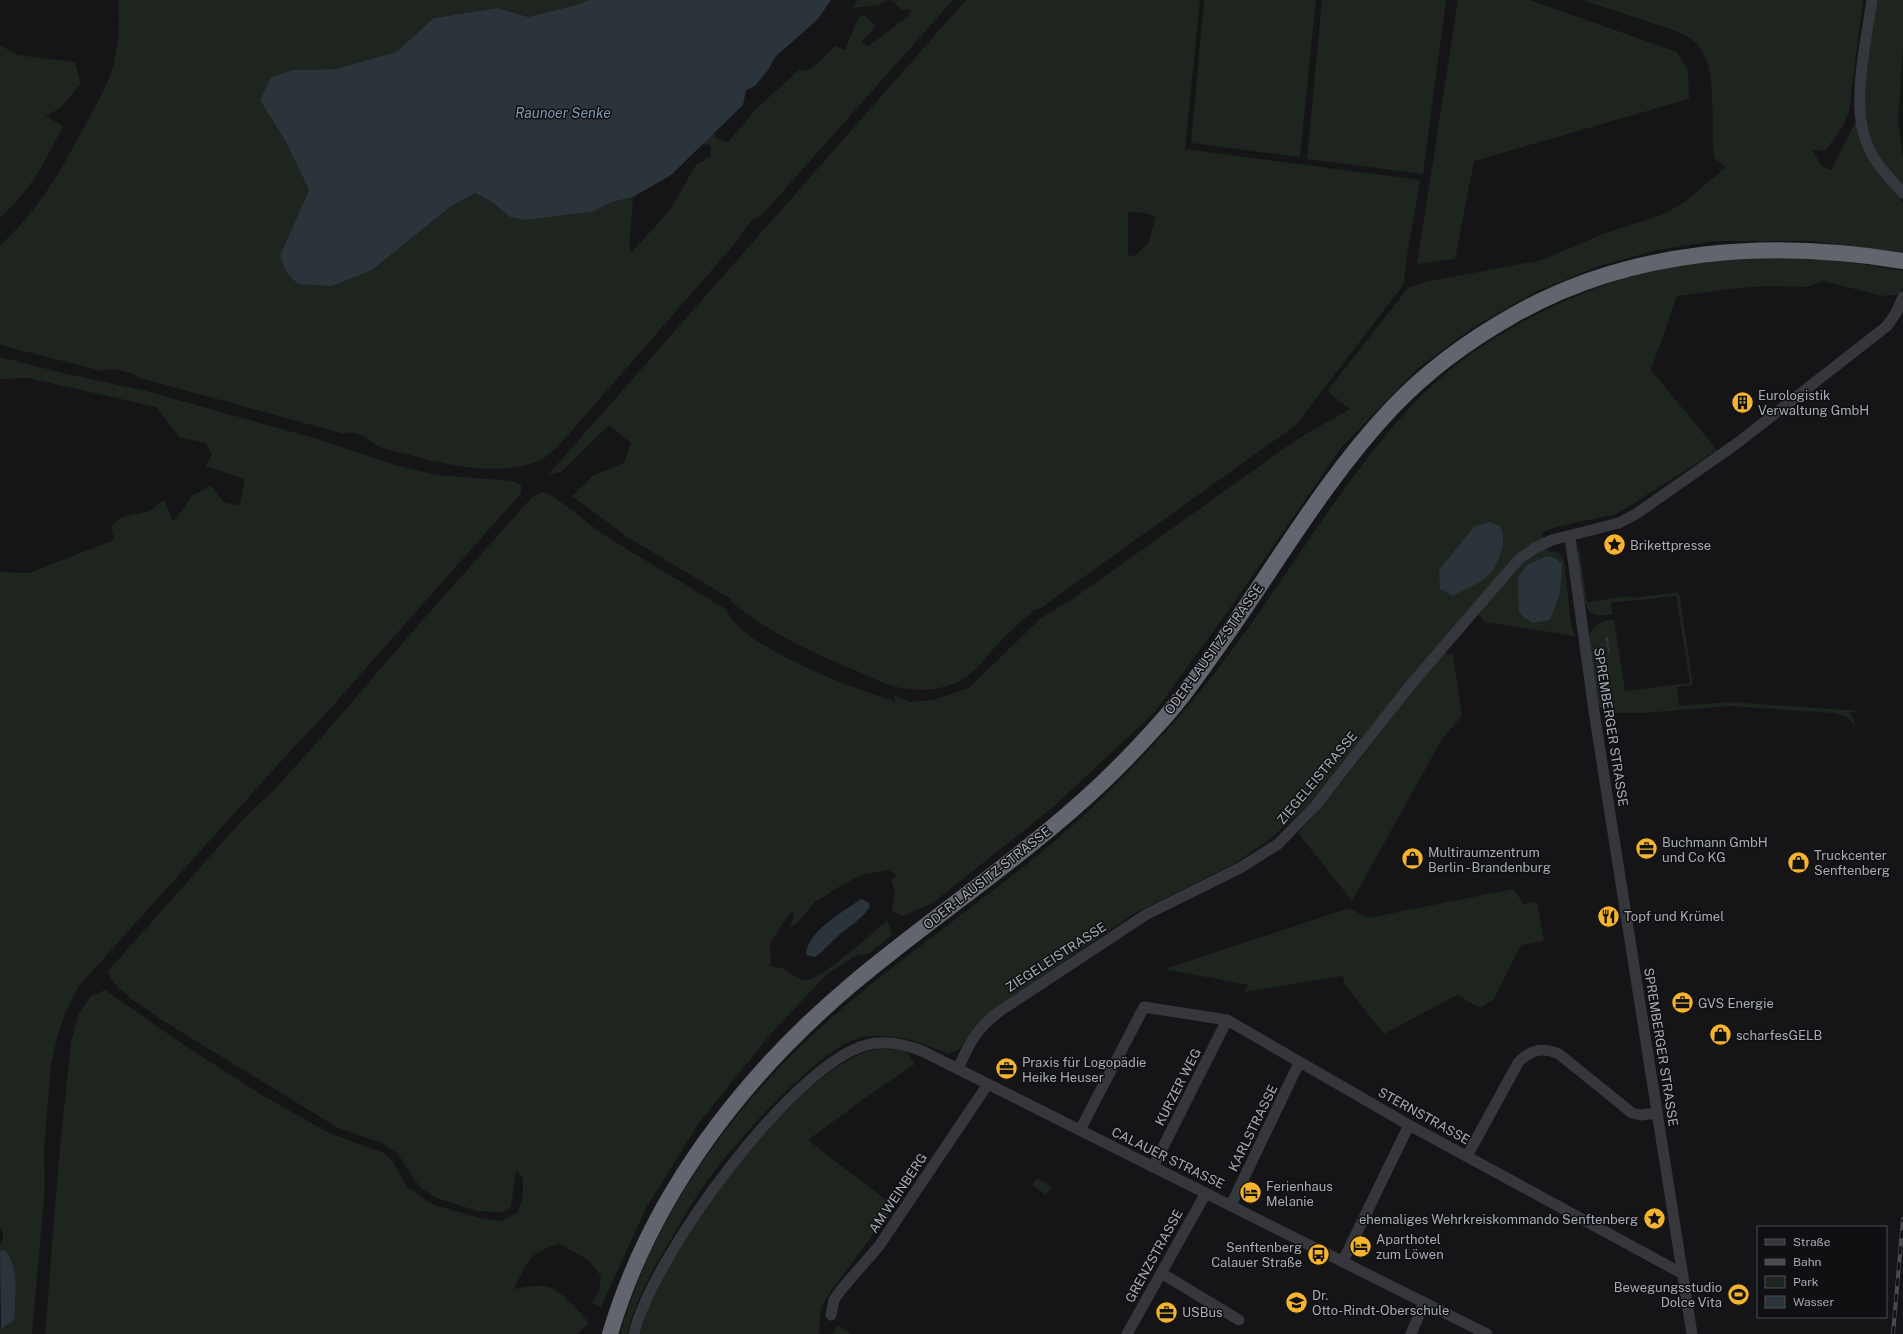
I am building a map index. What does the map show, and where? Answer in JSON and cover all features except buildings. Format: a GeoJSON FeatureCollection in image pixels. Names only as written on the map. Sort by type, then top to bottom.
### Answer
{"type":"FeatureCollection","features":[{"type":"Feature","properties":{"kind":"highway","name":"ODER-LAUSITZ-STRASSE"},"geometry":{"type":"LineString","coordinates":[[610,1334],[641,1253],[672,1192],[706,1140],[746,1088],[796,1034],[850,985],[1044,833],[1103,783],[1162,721],[1198,676],[1353,454],[1394,406],[1423,379],[1451,356],[1514,315],[1577,285],[1640,266],[1702,253],[1744,250],[1809,251],[1903,261]]}},
{"type":"Feature","properties":{"kind":"street"},"geometry":{"type":"LineString","coordinates":[[1872,0],[1859,96],[1861,124],[1868,146],[1888,176],[1903,193]]}},
{"type":"Feature","properties":{"kind":"street"},"geometry":{"type":"LineString","coordinates":[[1570,537],[1619,523],[1636,514],[1736,444],[1887,326],[1896,313],[1903,297]]}},
{"type":"Feature","properties":{"kind":"street","name":"ZIEGELEISTRASSE"},"geometry":{"type":"LineString","coordinates":[[958,1069],[968,1044],[980,1028],[1000,1011],[1148,914],[1240,868],[1278,844],[1316,805],[1413,682],[1515,564],[1535,548],[1552,540],[1570,537]]}},
{"type":"Feature","properties":{"kind":"street","name":"SPREMBERGER STRASSE"},"geometry":{"type":"LineString","coordinates":[[1570,537],[1596,718],[1692,1334]]}},
{"type":"Feature","properties":{"kind":"street","name":"STERNSTRASSE"},"geometry":{"type":"LineString","coordinates":[[1080,1130],[1144,1007],[1227,1020],[1299,1063],[1409,1125],[1683,1274]]}},
{"type":"Feature","properties":{"kind":"street","name":"KURZER WEG"},"geometry":{"type":"LineString","coordinates":[[1153,1167],[1227,1020]]}},
{"type":"Feature","properties":{"kind":"street","name":"CALAUER STRASSE"},"geometry":{"type":"LineString","coordinates":[[634,1334],[644,1305],[672,1250],[738,1157],[793,1097],[836,1061],[854,1050],[866,1045],[894,1043],[922,1051],[1487,1334]]}},
{"type":"Feature","properties":{"kind":"street"},"geometry":{"type":"LineString","coordinates":[[1467,1156],[1518,1063],[1523,1056],[1537,1049],[1548,1050],[1559,1054],[1632,1113],[1641,1115],[1657,1113]]}},
{"type":"Feature","properties":{"kind":"street","name":"KARLSTRASSE"},"geometry":{"type":"LineString","coordinates":[[1231,1205],[1299,1063]]}},
{"type":"Feature","properties":{"kind":"street","name":"AM WEINBERG"},"geometry":{"type":"LineString","coordinates":[[831,1315],[834,1300],[840,1291],[879,1246],[988,1084]]}},
{"type":"Feature","properties":{"kind":"street"},"geometry":{"type":"LineString","coordinates":[[1343,1261],[1409,1125]]}},
{"type":"Feature","properties":{"kind":"street","name":"GRENZSTRASSE"},"geometry":{"type":"LineString","coordinates":[[1126,1334],[1206,1193]]}},
{"type":"Feature","properties":{"kind":"street"},"geometry":{"type":"LineString","coordinates":[[1161,1273],[1239,1320]]}},
{"type":"Feature","properties":{"kind":"street"},"geometry":{"type":"LineString","coordinates":[[1411,1334],[1424,1303]]}},
{"type":"Feature","properties":{"kind":"green space"},"geometry":{"type":"Polygon","coordinates":[[[118,0],[589,0],[576,5],[528,17],[498,8],[434,18],[396,52],[336,69],[293,70],[271,77],[260,100],[287,144],[309,190],[303,202],[332,286],[371,271],[450,207],[475,193],[492,202],[510,217],[569,215],[592,212],[612,202],[633,197],[629,249],[632,252],[669,211],[696,165],[711,156],[710,145],[701,144],[713,133],[718,139],[728,142],[758,107],[800,69],[806,71],[819,62],[835,46],[845,50],[858,18],[864,15],[875,25],[872,31],[862,42],[868,46],[908,17],[911,10],[901,9],[891,0],[953,0],[762,215],[751,221],[738,240],[556,448],[547,456],[532,463],[497,469],[458,466],[421,458],[380,447],[359,434],[344,434],[140,378],[122,371],[102,371],[0,345],[0,245],[14,232],[48,190],[101,96],[116,55],[119,32],[118,0]]]}},
{"type":"Feature","properties":{"kind":"green space"},"geometry":{"type":"Polygon","coordinates":[[[858,0],[888,0],[879,5],[852,8],[858,0]]]}},
{"type":"Feature","properties":{"kind":"green space"},"geometry":{"type":"Polygon","coordinates":[[[966,0],[1200,0],[1185,149],[1420,180],[1406,262],[1404,284],[1297,424],[1038,610],[1034,610],[1001,641],[980,665],[965,678],[953,684],[923,690],[896,687],[795,643],[746,614],[731,602],[731,599],[629,538],[572,496],[594,475],[624,463],[631,443],[609,425],[561,472],[548,475],[966,0]],[[1128,212],[1128,255],[1135,256],[1148,243],[1156,216],[1144,213],[1128,212]]]}},
{"type":"Feature","properties":{"kind":"green space"},"geometry":{"type":"Polygon","coordinates":[[[1204,0],[1316,0],[1300,157],[1191,143],[1204,0]]]}},
{"type":"Feature","properties":{"kind":"green space"},"geometry":{"type":"Polygon","coordinates":[[[1322,0],[1446,0],[1423,174],[1307,159],[1322,0]]]}},
{"type":"Feature","properties":{"kind":"green space"},"geometry":{"type":"Polygon","coordinates":[[[1458,0],[1530,0],[1677,52],[1688,70],[1689,99],[1474,161],[1455,259],[1417,264],[1458,0]]]}},
{"type":"Feature","properties":{"kind":"green space"},"geometry":{"type":"Polygon","coordinates":[[[1582,0],[1863,0],[1849,111],[1843,126],[1826,150],[1812,151],[1823,167],[1831,170],[1856,121],[1862,148],[1873,165],[1903,203],[1903,255],[1814,241],[1714,241],[1658,250],[1599,266],[1535,292],[1472,328],[1416,370],[1341,448],[1233,604],[1155,712],[1051,809],[931,904],[903,916],[892,911],[895,892],[891,880],[897,875],[888,870],[862,875],[842,885],[815,902],[798,922],[789,928],[794,916],[793,911],[784,921],[770,944],[771,966],[784,969],[805,980],[822,973],[834,965],[887,920],[892,935],[868,954],[855,956],[825,976],[769,1036],[699,1123],[646,1208],[601,1307],[592,1303],[599,1291],[601,1276],[588,1260],[560,1244],[542,1250],[526,1265],[514,1289],[541,1286],[554,1289],[565,1297],[589,1323],[577,1334],[45,1334],[59,1158],[71,1042],[79,1013],[91,996],[105,990],[184,1045],[262,1095],[329,1133],[384,1153],[394,1163],[407,1187],[434,1205],[480,1218],[501,1221],[518,1212],[523,1196],[523,1177],[516,1171],[511,1207],[504,1212],[477,1211],[437,1198],[421,1188],[398,1154],[391,1149],[382,1143],[338,1128],[165,1022],[134,1001],[119,988],[111,979],[108,971],[245,817],[275,789],[328,730],[419,624],[532,497],[542,492],[554,497],[604,535],[727,610],[735,624],[752,637],[774,651],[826,676],[852,687],[891,700],[895,703],[894,695],[910,702],[933,700],[969,688],[1041,618],[1074,598],[1299,438],[1350,409],[1327,391],[1408,288],[1425,282],[1542,260],[1600,235],[1661,215],[1685,202],[1726,167],[1715,159],[1713,148],[1712,98],[1709,71],[1707,60],[1696,43],[1679,32],[1582,0]]]}},
{"type":"Feature","properties":{"kind":"green space"},"geometry":{"type":"Polygon","coordinates":[[[1876,0],[1903,0],[1903,46],[1898,122],[1903,158],[1903,186],[1873,146],[1867,131],[1864,113],[1867,55],[1876,0]]]}},
{"type":"Feature","properties":{"kind":"green space"},"geometry":{"type":"Polygon","coordinates":[[[0,45],[17,55],[75,62],[81,84],[60,108],[46,116],[63,126],[43,164],[29,186],[21,197],[0,218],[0,45]]]}},
{"type":"Feature","properties":{"kind":"green space"},"geometry":{"type":"Polygon","coordinates":[[[1788,256],[1831,259],[1903,271],[1903,285],[1901,294],[1883,296],[1823,281],[1807,287],[1767,286],[1729,289],[1677,296],[1651,370],[1717,450],[1617,514],[1560,526],[1542,532],[1549,552],[1558,553],[1564,560],[1571,624],[1575,636],[1485,622],[1477,612],[1500,580],[1308,805],[1270,839],[1234,864],[1135,913],[1000,1005],[976,1025],[959,1049],[948,1054],[907,1039],[874,1036],[863,1037],[850,1041],[831,1053],[799,1079],[768,1109],[712,1175],[692,1203],[651,1274],[635,1309],[627,1334],[620,1334],[634,1292],[651,1251],[672,1211],[695,1173],[721,1136],[749,1101],[810,1037],[839,1011],[1066,832],[1140,760],[1212,677],[1362,465],[1396,423],[1433,385],[1453,367],[1494,338],[1562,302],[1610,283],[1656,270],[1689,264],[1788,256]]]}},
{"type":"Feature","properties":{"kind":"green space"},"geometry":{"type":"Polygon","coordinates":[[[0,357],[63,373],[146,391],[314,438],[395,465],[437,475],[512,481],[521,485],[521,493],[515,500],[320,720],[293,748],[78,987],[65,1014],[57,1038],[51,1064],[44,1152],[45,1186],[32,1334],[0,1334],[0,1329],[13,1320],[16,1304],[12,1260],[4,1250],[0,1251],[0,1244],[3,1242],[3,1230],[0,1228],[0,572],[29,573],[114,540],[111,526],[122,517],[150,511],[164,500],[173,522],[193,495],[211,486],[225,503],[240,505],[245,479],[205,466],[212,455],[206,443],[180,438],[156,407],[28,378],[0,379],[0,357]]]}},
{"type":"Feature","properties":{"kind":"green space"},"geometry":{"type":"Polygon","coordinates":[[[1579,547],[1587,602],[1630,596],[1632,598],[1679,592],[1693,685],[1677,687],[1679,706],[1731,702],[1860,711],[1850,712],[1855,725],[1847,717],[1835,713],[1729,706],[1644,713],[1606,713],[1602,710],[1598,703],[1588,642],[1593,628],[1604,621],[1614,619],[1625,691],[1690,683],[1676,596],[1611,603],[1613,614],[1599,615],[1591,613],[1585,603],[1581,586],[1577,553],[1579,547]]]}},
{"type":"Feature","properties":{"kind":"green space"},"geometry":{"type":"Polygon","coordinates":[[[1443,653],[1453,655],[1462,716],[1442,739],[1352,901],[1298,833],[1336,790],[1443,653]]]}},
{"type":"Feature","properties":{"kind":"green space"},"geometry":{"type":"Polygon","coordinates":[[[1513,889],[1524,904],[1537,902],[1544,941],[1521,945],[1494,999],[1480,1008],[1457,995],[1384,1034],[1344,983],[1343,976],[1244,992],[1248,985],[1165,969],[1349,908],[1368,918],[1513,889]]]}},
{"type":"Feature","properties":{"kind":"green space"},"geometry":{"type":"Polygon","coordinates":[[[881,1048],[906,1051],[915,1064],[862,1100],[808,1140],[894,1206],[833,1288],[821,1307],[819,1334],[640,1334],[650,1301],[669,1266],[719,1190],[750,1151],[782,1114],[816,1083],[849,1060],[881,1048]]]}},
{"type":"Feature","properties":{"kind":"green space"},"geometry":{"type":"Polygon","coordinates":[[[1037,1178],[1051,1187],[1046,1195],[1032,1185],[1037,1178]]]}},
{"type":"Feature","properties":{"kind":"green space"},"geometry":{"type":"Polygon","coordinates":[[[838,1325],[851,1334],[832,1334],[838,1325]]]}},
{"type":"Feature","properties":{"kind":"water","name":"Raunoer Senke"},"geometry":{"type":"Polygon","coordinates":[[[589,0],[831,0],[817,20],[775,57],[768,70],[755,86],[746,90],[743,105],[671,175],[633,197],[612,202],[592,212],[524,220],[510,217],[492,202],[475,193],[450,207],[371,271],[332,286],[298,284],[287,273],[280,256],[309,190],[287,144],[260,100],[271,77],[293,70],[336,69],[396,52],[434,18],[498,8],[528,17],[576,5],[589,0]]]}},
{"type":"Feature","properties":{"kind":"water"},"geometry":{"type":"Polygon","coordinates":[[[1490,522],[1500,526],[1503,534],[1503,544],[1500,555],[1497,564],[1492,571],[1475,585],[1453,596],[1440,589],[1439,570],[1475,526],[1490,522]]]}},
{"type":"Feature","properties":{"kind":"water"},"geometry":{"type":"Polygon","coordinates":[[[1547,556],[1555,558],[1562,564],[1560,593],[1550,620],[1532,623],[1519,613],[1518,578],[1527,565],[1547,556]]]}},
{"type":"Feature","properties":{"kind":"water"},"geometry":{"type":"Polygon","coordinates":[[[1608,637],[1609,655],[1605,639],[1608,637]]]}},
{"type":"Feature","properties":{"kind":"water"},"geometry":{"type":"Polygon","coordinates":[[[861,899],[868,902],[870,906],[864,915],[815,957],[806,955],[812,938],[819,930],[861,899]]]}},
{"type":"Feature","properties":{"kind":"water"},"geometry":{"type":"Polygon","coordinates":[[[4,1250],[9,1255],[14,1272],[15,1303],[14,1320],[1,1329],[0,1251],[4,1250]]]}},
{"type":"Feature","properties":{"kind":"railway"},"geometry":{"type":"LineString","coordinates":[[1893,1334],[1903,1219]]}},
{"type":"Feature","properties":{"kind":"place","name":"Eurologistik Verwaltung GmbH"},"geometry":{"type":"Point","coordinates":[1742,402]}},
{"type":"Feature","properties":{"kind":"place","name":"Brikettpresse"},"geometry":{"type":"Point","coordinates":[1614,545]}},
{"type":"Feature","properties":{"kind":"place","name":"Buchmann GmbH und Co KG"},"geometry":{"type":"Point","coordinates":[1647,849]}},
{"type":"Feature","properties":{"kind":"place","name":"Multiraumzentrum Berlin - Brandenburg"},"geometry":{"type":"Point","coordinates":[1413,859]}},
{"type":"Feature","properties":{"kind":"place","name":"Truckcenter Senftenberg"},"geometry":{"type":"Point","coordinates":[1799,862]}},
{"type":"Feature","properties":{"kind":"place","name":"Topf und Krümel"},"geometry":{"type":"Point","coordinates":[1609,916]}},
{"type":"Feature","properties":{"kind":"place","name":"GVS Energie"},"geometry":{"type":"Point","coordinates":[1683,1003]}},
{"type":"Feature","properties":{"kind":"place","name":"scharfesGELB"},"geometry":{"type":"Point","coordinates":[1721,1035]}},
{"type":"Feature","properties":{"kind":"place","name":"Praxis für Logopädie Heike Heuser"},"geometry":{"type":"Point","coordinates":[1007,1069]}},
{"type":"Feature","properties":{"kind":"place","name":"Ferienhaus Melanie"},"geometry":{"type":"Point","coordinates":[1251,1193]}},
{"type":"Feature","properties":{"kind":"place","name":"ehemaliges Wehrkreiskommando Senftenberg"},"geometry":{"type":"Point","coordinates":[1654,1219]}},
{"type":"Feature","properties":{"kind":"place","name":"Aparthotel zum Löwen"},"geometry":{"type":"Point","coordinates":[1361,1246]}},
{"type":"Feature","properties":{"kind":"place","name":"Senftenberg Calauer Straße"},"geometry":{"type":"Point","coordinates":[1318,1254]}},
{"type":"Feature","properties":{"kind":"place","name":"Bewegungsstudio Dolce Vita"},"geometry":{"type":"Point","coordinates":[1738,1294]}},
{"type":"Feature","properties":{"kind":"place","name":"Dr. Otto-Rindt-Oberschule"},"geometry":{"type":"Point","coordinates":[1297,1302]}},
{"type":"Feature","properties":{"kind":"place","name":"USBus"},"geometry":{"type":"Point","coordinates":[1166,1312]}}]}
